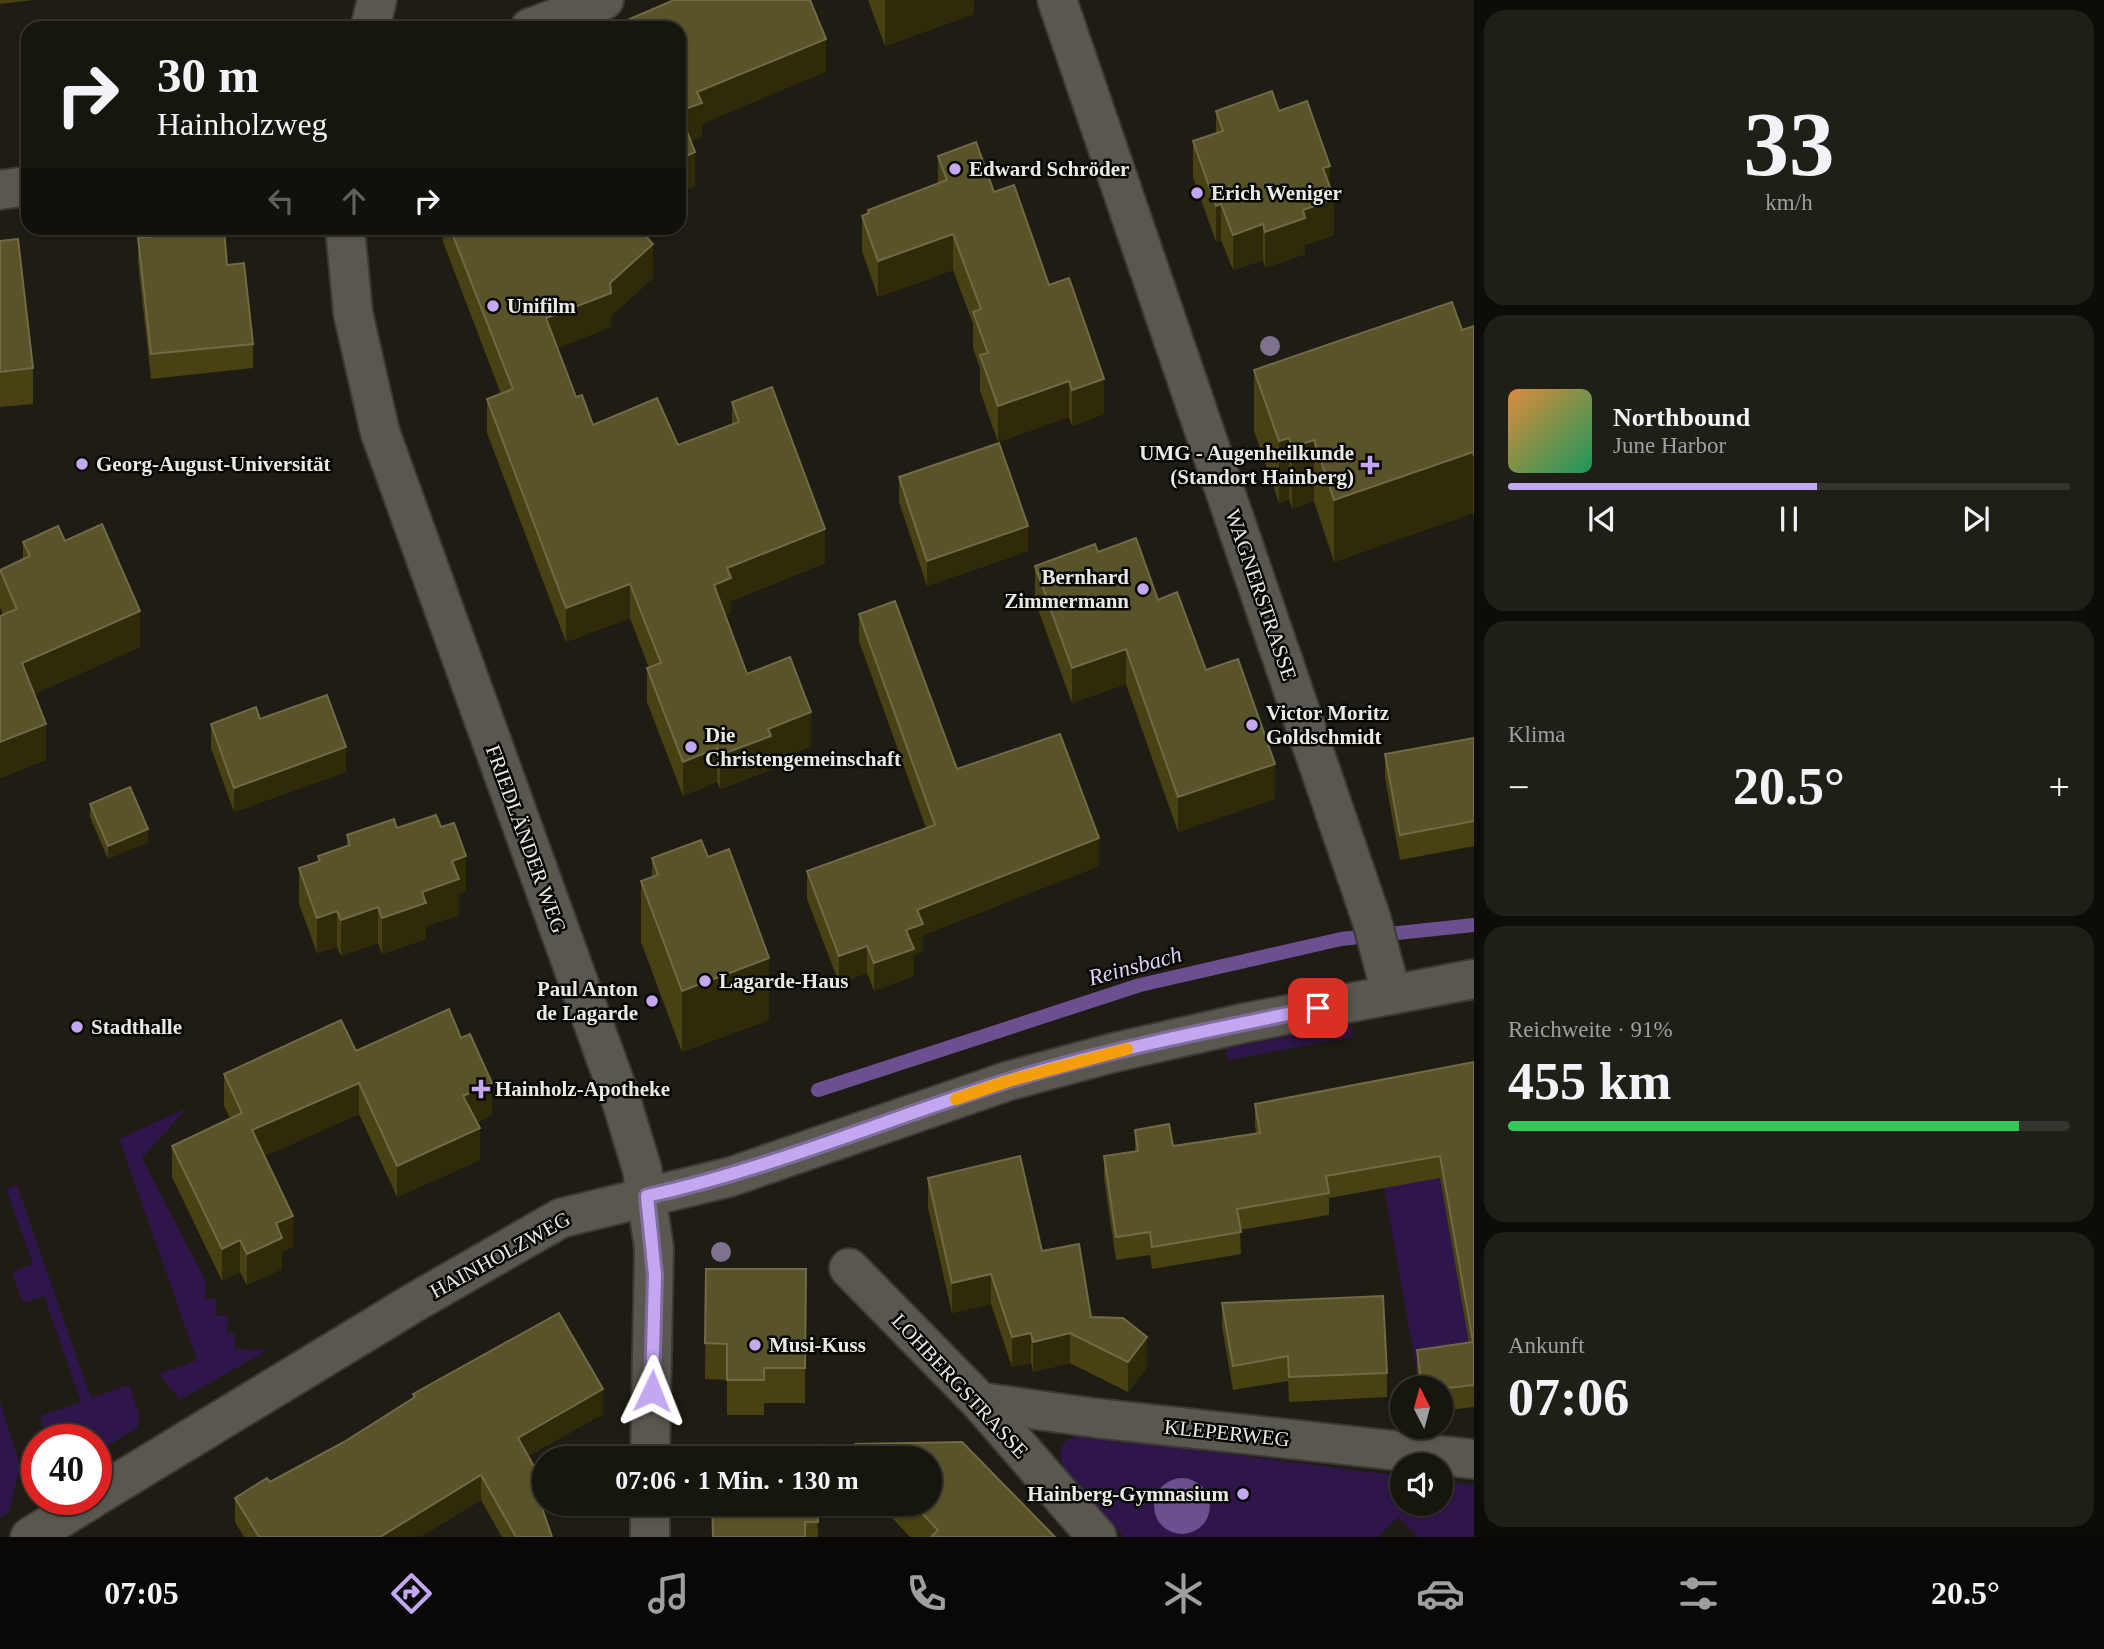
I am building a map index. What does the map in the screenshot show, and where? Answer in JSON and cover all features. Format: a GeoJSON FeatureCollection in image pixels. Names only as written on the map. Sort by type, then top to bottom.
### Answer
{"type":"FeatureCollection","features":[{"type":"Feature","properties":{"kind":"street"},"geometry":{"type":"LineString","coordinates":[[372,21],[377,0]]}},
{"type":"Feature","properties":{"kind":"street"},"geometry":{"type":"LineString","coordinates":[[548,21],[604,0]]}},
{"type":"Feature","properties":{"kind":"street","name":"WAGNERSTRASSE"},"geometry":{"type":"LineString","coordinates":[[1057,0],[1376,934],[1391,993]]}},
{"type":"Feature","properties":{"kind":"street"},"geometry":{"type":"LineString","coordinates":[[0,190],[21,187]]}},
{"type":"Feature","properties":{"kind":"street","name":"FRIEDLÄNDER WEG"},"geometry":{"type":"LineString","coordinates":[[346,235],[353,313],[380,432],[621,1100],[647,1196],[655,1275],[650,1446]]}},
{"type":"Feature","properties":{"kind":"street","name":"HAINHOLZWEG"},"geometry":{"type":"LineString","coordinates":[[112,1486],[547,1225],[574,1214],[730,1177],[1008,1081],[1189,1035],[1391,993],[1474,979]]}},
{"type":"Feature","properties":{"kind":"street","name":"LOHBERGSTRASSE"},"geometry":{"type":"LineString","coordinates":[[849,1268],[980,1402],[1097,1537]]}},
{"type":"Feature","properties":{"kind":"street","name":"KLEPERWEG"},"geometry":{"type":"LineString","coordinates":[[980,1402],[1108,1420],[1474,1459]]}},
{"type":"Feature","properties":{"kind":"street"},"geometry":{"type":"LineString","coordinates":[[30,1537],[66,1515]]}},
{"type":"Feature","properties":{"kind":"street"},"geometry":{"type":"LineString","coordinates":[[650,1516],[650,1537]]}},
{"type":"Feature","properties":{"kind":"shaded area"},"geometry":{"type":"Polygon","coordinates":[[[1352,1025],[1353,1037],[1228,1060],[1226,1048],[1352,1025]]]}},
{"type":"Feature","properties":{"kind":"shaded area"},"geometry":{"type":"Polygon","coordinates":[[[1425,1093],[1474,1365],[1417,1372],[1369,1103],[1425,1093]]]}},
{"type":"Feature","properties":{"kind":"shaded area"},"geometry":{"type":"Polygon","coordinates":[[[187,1108],[142,1158],[206,1282],[205,1299],[216,1299],[216,1316],[228,1316],[227,1333],[235,1334],[235,1349],[268,1350],[180,1400],[159,1374],[197,1360],[119,1139],[187,1108]]]}},
{"type":"Feature","properties":{"kind":"shaded area"},"geometry":{"type":"Polygon","coordinates":[[[17,1185],[91,1398],[129,1385],[140,1417],[137,1428],[112,1443],[112,1424],[43,1424],[40,1416],[81,1402],[44,1296],[23,1303],[12,1272],[33,1264],[6,1189],[17,1185]]]}},
{"type":"Feature","properties":{"kind":"shaded area"},"geometry":{"type":"Polygon","coordinates":[[[0,1401],[20,1466],[9,1512],[0,1518],[0,1401]]]}},
{"type":"Feature","properties":{"kind":"shaded area","name":"Hainberg-Gymnasium"},"geometry":{"type":"Polygon","coordinates":[[[1079,1435],[1390,1474],[1390,1516],[1453,1516],[1453,1483],[1474,1485],[1474,1537],[1418,1537],[1398,1517],[1378,1537],[1124,1537],[1074,1484],[1060,1454],[1064,1443],[1079,1435]]]}},
{"type":"Feature","properties":{"kind":"shaded area"},"geometry":{"type":"Polygon","coordinates":[[[1177,1478],[1187,1478],[1202,1486],[1208,1495],[1208,1517],[1202,1526],[1187,1534],[1177,1534],[1159,1522],[1154,1511],[1154,1501],[1166,1483],[1177,1478]]]}},
{"type":"Feature","properties":{"kind":"building"},"geometry":{"type":"Polygon","coordinates":[[[674,0],[810,0],[826,39],[697,92],[702,103],[686,109],[686,21],[625,21],[674,0]]]}},
{"type":"Feature","properties":{"kind":"building"},"geometry":{"type":"Polygon","coordinates":[[[1272,91],[1279,111],[1307,101],[1330,166],[1323,168],[1334,199],[1303,210],[1305,218],[1265,232],[1263,224],[1233,235],[1221,204],[1216,206],[1193,141],[1223,131],[1216,111],[1272,91]]]}},
{"type":"Feature","properties":{"kind":"building"},"geometry":{"type":"Polygon","coordinates":[[[686,129],[695,152],[686,156],[686,129]]]}},
{"type":"Feature","properties":{"kind":"building"},"geometry":{"type":"Polygon","coordinates":[[[976,142],[994,192],[1014,185],[1049,285],[1069,278],[1104,379],[1072,390],[1069,381],[998,406],[980,355],[988,353],[973,312],[981,309],[953,234],[878,261],[862,216],[869,213],[868,210],[947,180],[938,156],[976,142]]]}},
{"type":"Feature","properties":{"kind":"building"},"geometry":{"type":"Polygon","coordinates":[[[164,235],[225,235],[227,265],[244,263],[253,344],[151,354],[138,238],[164,235]]]}},
{"type":"Feature","properties":{"kind":"building"},"geometry":{"type":"Polygon","coordinates":[[[453,235],[645,235],[653,244],[610,283],[611,293],[546,318],[576,397],[582,395],[593,425],[657,398],[678,445],[739,422],[732,402],[772,387],[825,529],[727,568],[731,578],[714,585],[747,674],[790,657],[811,712],[768,729],[771,736],[720,755],[717,748],[683,762],[647,668],[661,663],[630,584],[566,608],[487,399],[513,389],[453,235]]]}},
{"type":"Feature","properties":{"kind":"building"},"geometry":{"type":"Polygon","coordinates":[[[18,239],[33,368],[0,372],[0,241],[18,239]]]}},
{"type":"Feature","properties":{"kind":"building"},"geometry":{"type":"Polygon","coordinates":[[[1452,302],[1462,330],[1474,326],[1474,456],[1473,452],[1334,500],[1314,440],[1292,447],[1289,438],[1279,441],[1254,370],[1452,302]]]}},
{"type":"Feature","properties":{"kind":"building"},"geometry":{"type":"Polygon","coordinates":[[[999,443],[1028,526],[927,561],[899,477],[999,443]]]}},
{"type":"Feature","properties":{"kind":"building"},"geometry":{"type":"Polygon","coordinates":[[[102,524],[140,611],[22,663],[46,724],[0,742],[0,616],[17,609],[0,570],[30,556],[23,542],[58,526],[65,541],[102,524]]]}},
{"type":"Feature","properties":{"kind":"building"},"geometry":{"type":"Polygon","coordinates":[[[1136,538],[1158,600],[1177,592],[1206,670],[1238,659],[1275,764],[1178,797],[1126,649],[1072,668],[1035,566],[1095,544],[1098,552],[1136,538]]]}},
{"type":"Feature","properties":{"kind":"building"},"geometry":{"type":"Polygon","coordinates":[[[895,601],[957,769],[1060,734],[1099,838],[917,910],[923,924],[906,930],[914,949],[874,963],[867,946],[839,956],[807,871],[935,825],[859,614],[895,601]]]}},
{"type":"Feature","properties":{"kind":"building"},"geometry":{"type":"Polygon","coordinates":[[[327,695],[346,747],[234,788],[211,724],[256,707],[260,719],[327,695]]]}},
{"type":"Feature","properties":{"kind":"building"},"geometry":{"type":"Polygon","coordinates":[[[1474,738],[1474,821],[1400,835],[1385,754],[1474,738]]]}},
{"type":"Feature","properties":{"kind":"building"},"geometry":{"type":"Polygon","coordinates":[[[130,787],[148,829],[108,846],[90,804],[130,787]]]}},
{"type":"Feature","properties":{"kind":"building"},"geometry":{"type":"Polygon","coordinates":[[[436,815],[441,827],[454,823],[466,856],[452,861],[459,879],[422,892],[426,903],[382,918],[378,907],[341,920],[337,911],[317,918],[299,868],[320,861],[318,856],[350,845],[347,835],[394,819],[397,828],[436,815]]]}},
{"type":"Feature","properties":{"kind":"building"},"geometry":{"type":"Polygon","coordinates":[[[701,840],[708,857],[729,849],[769,958],[682,991],[641,881],[658,875],[652,858],[701,840]]]}},
{"type":"Feature","properties":{"kind":"building"},"geometry":{"type":"Polygon","coordinates":[[[449,1009],[461,1038],[470,1034],[492,1083],[463,1096],[480,1128],[397,1166],[359,1083],[252,1130],[293,1216],[276,1223],[282,1238],[247,1254],[240,1240],[222,1249],[172,1146],[242,1113],[224,1074],[341,1020],[356,1051],[449,1009]]]}},
{"type":"Feature","properties":{"kind":"building"},"geometry":{"type":"Polygon","coordinates":[[[1474,1062],[1474,1385],[1453,1387],[1453,1376],[1420,1376],[1417,1350],[1473,1342],[1440,1156],[1326,1176],[1329,1193],[1237,1209],[1241,1232],[1152,1247],[1150,1232],[1116,1237],[1104,1156],[1138,1151],[1135,1130],[1169,1124],[1173,1146],[1260,1133],[1255,1104],[1474,1062]]]}},
{"type":"Feature","properties":{"kind":"building"},"geometry":{"type":"Polygon","coordinates":[[[1020,1156],[1042,1251],[1079,1244],[1091,1317],[1123,1318],[1147,1337],[1128,1362],[1070,1333],[1033,1342],[1031,1333],[1012,1337],[991,1274],[952,1283],[928,1178],[1020,1156]]]}},
{"type":"Feature","properties":{"kind":"building","name":"Musi-Kuss"},"geometry":{"type":"Polygon","coordinates":[[[706,1269],[806,1269],[805,1368],[764,1368],[764,1380],[727,1380],[727,1344],[705,1343],[706,1269]]]}},
{"type":"Feature","properties":{"kind":"building"},"geometry":{"type":"Polygon","coordinates":[[[1383,1296],[1387,1373],[1289,1377],[1288,1356],[1233,1366],[1222,1303],[1383,1296]]]}},
{"type":"Feature","properties":{"kind":"building"},"geometry":{"type":"Polygon","coordinates":[[[559,1313],[603,1389],[518,1438],[532,1463],[532,1516],[545,1516],[552,1537],[516,1537],[481,1475],[380,1537],[259,1537],[235,1498],[267,1478],[270,1482],[344,1442],[415,1397],[413,1394],[559,1313]]]}},
{"type":"Feature","properties":{"kind":"building"},"geometry":{"type":"Polygon","coordinates":[[[962,1442],[1055,1537],[931,1537],[938,1530],[925,1516],[942,1516],[942,1446],[856,1444],[962,1442]]]}},
{"type":"Feature","properties":{"kind":"building"},"geometry":{"type":"Polygon","coordinates":[[[712,1516],[818,1516],[818,1522],[805,1522],[805,1537],[713,1537],[712,1516]]]}},
{"type":"Feature","properties":{"kind":"waterway","name":"Reinsbach"},"geometry":{"type":"LineString","coordinates":[[818,1090],[1140,985],[1341,939],[1474,925]]}},
{"type":"Feature","properties":{"kind":"slow traffic"},"geometry":{"type":"LineString","coordinates":[[956,1099],[1008,1081],[1127,1049]]}},
{"type":"Feature","properties":{"kind":"place","name":"Edward Schröder"},"geometry":{"type":"Point","coordinates":[955,169]}},
{"type":"Feature","properties":{"kind":"place","name":"Erich Weniger"},"geometry":{"type":"Point","coordinates":[1197,193]}},
{"type":"Feature","properties":{"kind":"place","name":"Unifilm"},"geometry":{"type":"Point","coordinates":[493,306]}},
{"type":"Feature","properties":{"kind":"place","name":"Georg-August-Universität"},"geometry":{"type":"Point","coordinates":[82,464]}},
{"type":"Feature","properties":{"kind":"place","name":"UMG - Augenheilkunde (Standort Hainberg)"},"geometry":{"type":"Point","coordinates":[1370,465]}},
{"type":"Feature","properties":{"kind":"place","name":"Bernhard Zimmermann"},"geometry":{"type":"Point","coordinates":[1143,589]}},
{"type":"Feature","properties":{"kind":"place","name":"Victor Moritz Goldschmidt"},"geometry":{"type":"Point","coordinates":[1252,725]}},
{"type":"Feature","properties":{"kind":"place","name":"Die Christengemeinschaft"},"geometry":{"type":"Point","coordinates":[691,747]}},
{"type":"Feature","properties":{"kind":"place","name":"Lagarde-Haus"},"geometry":{"type":"Point","coordinates":[705,981]}},
{"type":"Feature","properties":{"kind":"place","name":"Paul Anton de Lagarde"},"geometry":{"type":"Point","coordinates":[652,1001]}},
{"type":"Feature","properties":{"kind":"place","name":"Stadthalle"},"geometry":{"type":"Point","coordinates":[77,1027]}},
{"type":"Feature","properties":{"kind":"place","name":"Hainholz-Apotheke"},"geometry":{"type":"Point","coordinates":[481,1089]}},
{"type":"Feature","properties":{"kind":"place","name":"Musi-Kuss"},"geometry":{"type":"Point","coordinates":[755,1345]}},
{"type":"Feature","properties":{"kind":"place","name":"Hainberg-Gymnasium"},"geometry":{"type":"Point","coordinates":[1243,1494]}},
{"type":"Feature","properties":{"kind":"route"},"geometry":{"type":"LineString","coordinates":[[652,1391],[655,1275],[647,1196],[730,1177],[1008,1081],[1112,1053],[1318,1008]]}}]}
